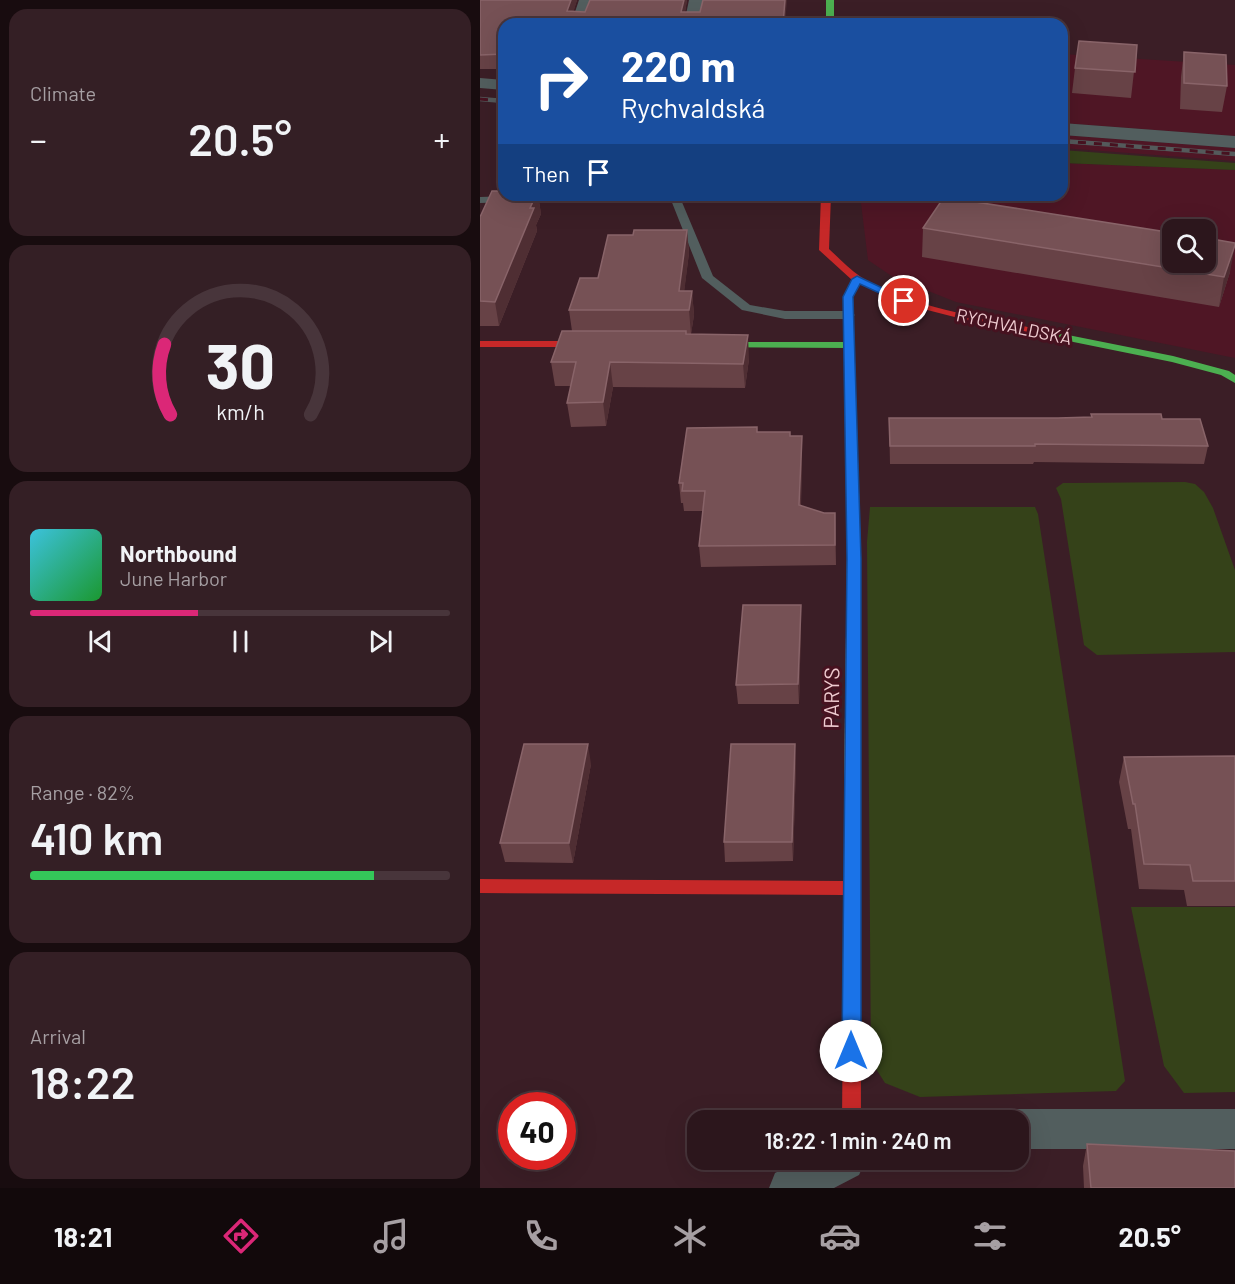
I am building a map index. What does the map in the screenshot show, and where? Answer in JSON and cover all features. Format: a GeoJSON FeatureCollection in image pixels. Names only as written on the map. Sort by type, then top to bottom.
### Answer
{"type":"FeatureCollection","features":[{"type":"Feature","properties":{"kind":"street"},"geometry":{"type":"LineString","coordinates":[[581,18],[587,0]]}},
{"type":"Feature","properties":{"kind":"street"},"geometry":{"type":"LineString","coordinates":[[693,18],[697,0]]}},
{"type":"Feature","properties":{"kind":"street"},"geometry":{"type":"LineString","coordinates":[[830,0],[830,18]]}},
{"type":"Feature","properties":{"kind":"street"},"geometry":{"type":"LineString","coordinates":[[480,83],[498,84]]}},
{"type":"Feature","properties":{"kind":"street"},"geometry":{"type":"LineString","coordinates":[[1068,129],[1235,142]]}},
{"type":"Feature","properties":{"kind":"street","name":"RYCHVALDSKÁ"},"geometry":{"type":"LineString","coordinates":[[826,201],[824,250],[857,279],[904,301],[962,316],[1173,359],[1225,373],[1235,380]]}},
{"type":"Feature","properties":{"kind":"street","name":"PARYS"},"geometry":{"type":"LineString","coordinates":[[852,1110],[854,559],[848,297],[857,279]]}},
{"type":"Feature","properties":{"kind":"street"},"geometry":{"type":"LineString","coordinates":[[480,344],[611,344]]}},
{"type":"Feature","properties":{"kind":"street"},"geometry":{"type":"LineString","coordinates":[[694,345],[849,345]]}},
{"type":"Feature","properties":{"kind":"street"},"geometry":{"type":"LineString","coordinates":[[480,886],[851,888]]}},
{"type":"Feature","properties":{"kind":"street"},"geometry":{"type":"LineString","coordinates":[[1029,1129],[1235,1129]]}},
{"type":"Feature","properties":{"kind":"street"},"geometry":{"type":"LineString","coordinates":[[791,1188],[825,1170]]}},
{"type":"Feature","properties":{"kind":"lane"},"geometry":{"type":"LineString","coordinates":[[480,200],[498,199]]}},
{"type":"Feature","properties":{"kind":"lane"},"geometry":{"type":"LineString","coordinates":[[676,201],[708,278],[746,308],[785,315],[849,315]]}},
{"type":"Feature","properties":{"kind":"shaded area"},"geometry":{"type":"Polygon","coordinates":[[[1068,54],[1235,65],[1235,136],[1068,123],[1068,54]]]}},
{"type":"Feature","properties":{"kind":"shaded area"},"geometry":{"type":"Polygon","coordinates":[[[1068,135],[1235,148],[1235,161],[1068,148],[1068,135]]]}},
{"type":"Feature","properties":{"kind":"shaded area"},"geometry":{"type":"Polygon","coordinates":[[[1068,163],[1235,170],[1235,358],[956,302],[893,277],[868,260],[861,201],[1068,201],[1068,163]]]}},
{"type":"Feature","properties":{"kind":"green space"},"geometry":{"type":"Polygon","coordinates":[[[1068,150],[1235,163],[1235,170],[1068,163],[1068,150]]]}},
{"type":"Feature","properties":{"kind":"green space"},"geometry":{"type":"Polygon","coordinates":[[[1185,482],[1195,484],[1204,492],[1213,508],[1235,570],[1235,652],[1097,655],[1084,645],[1061,499],[1056,488],[1063,483],[1185,482]]]}},
{"type":"Feature","properties":{"kind":"green space"},"geometry":{"type":"Polygon","coordinates":[[[870,507],[1035,507],[1038,514],[1125,1081],[1116,1091],[920,1097],[885,1083],[871,1061],[867,542],[870,507]]]}},
{"type":"Feature","properties":{"kind":"green space"},"geometry":{"type":"Polygon","coordinates":[[[1131,907],[1235,907],[1235,1092],[1184,1093],[1164,1066],[1131,907]]]}},
{"type":"Feature","properties":{"kind":"building"},"geometry":{"type":"Polygon","coordinates":[[[480,0],[571,0],[567,11],[585,12],[590,0],[684,0],[681,12],[700,12],[703,0],[785,0],[784,18],[498,18],[498,54],[480,55],[480,0]]]}},
{"type":"Feature","properties":{"kind":"building"},"geometry":{"type":"Polygon","coordinates":[[[1079,41],[1137,45],[1135,72],[1075,68],[1079,41]]]}},
{"type":"Feature","properties":{"kind":"building"},"geometry":{"type":"Polygon","coordinates":[[[1184,52],[1226,55],[1227,86],[1184,83],[1184,52]]]}},
{"type":"Feature","properties":{"kind":"building"},"geometry":{"type":"Polygon","coordinates":[[[492,191],[498,191],[498,201],[533,201],[530,208],[534,208],[495,302],[480,301],[480,217],[492,191]]]}},
{"type":"Feature","properties":{"kind":"building"},"geometry":{"type":"Polygon","coordinates":[[[941,201],[969,201],[1162,231],[1162,267],[923,228],[941,201]]]}},
{"type":"Feature","properties":{"kind":"building"},"geometry":{"type":"Polygon","coordinates":[[[634,230],[687,230],[679,291],[692,291],[689,310],[569,310],[580,278],[598,278],[608,235],[633,235],[634,230]]]}},
{"type":"Feature","properties":{"kind":"building"},"geometry":{"type":"Polygon","coordinates":[[[1216,240],[1235,243],[1224,277],[1199,273],[1216,273],[1216,240]]]}},
{"type":"Feature","properties":{"kind":"building"},"geometry":{"type":"Polygon","coordinates":[[[562,331],[686,331],[686,334],[748,335],[743,364],[610,362],[603,402],[567,403],[576,362],[551,362],[562,331]]]}},
{"type":"Feature","properties":{"kind":"building"},"geometry":{"type":"Polygon","coordinates":[[[1091,414],[1161,414],[1162,419],[1200,419],[1208,446],[1035,444],[1035,446],[890,446],[889,418],[1058,418],[1092,417],[1091,414]]]}},
{"type":"Feature","properties":{"kind":"building"},"geometry":{"type":"Polygon","coordinates":[[[757,427],[757,432],[790,432],[790,436],[802,436],[799,505],[824,513],[835,513],[835,545],[699,546],[705,491],[682,491],[683,483],[679,483],[687,428],[757,427]]]}},
{"type":"Feature","properties":{"kind":"building"},"geometry":{"type":"Polygon","coordinates":[[[743,605],[801,605],[798,684],[736,685],[743,605]]]}},
{"type":"Feature","properties":{"kind":"building"},"geometry":{"type":"Polygon","coordinates":[[[524,744],[588,744],[569,843],[500,843],[524,744]]]}},
{"type":"Feature","properties":{"kind":"building"},"geometry":{"type":"Polygon","coordinates":[[[731,744],[795,744],[792,842],[724,842],[731,744]]]}},
{"type":"Feature","properties":{"kind":"building"},"geometry":{"type":"Polygon","coordinates":[[[1235,756],[1235,881],[1193,881],[1190,865],[1144,864],[1135,804],[1133,804],[1124,757],[1235,756]]]}},
{"type":"Feature","properties":{"kind":"building"},"geometry":{"type":"Polygon","coordinates":[[[1087,1144],[1235,1151],[1235,1188],[1091,1188],[1087,1144]]]}},
{"type":"Feature","properties":{"kind":"railway"},"geometry":{"type":"LineString","coordinates":[[480,99],[498,100]]}},
{"type":"Feature","properties":{"kind":"railway"},"geometry":{"type":"LineString","coordinates":[[1068,141],[1235,154]]}},
{"type":"Feature","properties":{"kind":"traffic: fast"},"geometry":{"type":"LineString","coordinates":[[830,0],[830,18]]}},
{"type":"Feature","properties":{"kind":"traffic: fast"},"geometry":{"type":"LineString","coordinates":[[1043,333],[1173,359],[1225,373],[1235,380]]}},
{"type":"Feature","properties":{"kind":"traffic: fast"},"geometry":{"type":"LineString","coordinates":[[704,345],[849,345]]}},
{"type":"Feature","properties":{"kind":"traffic: slow"},"geometry":{"type":"LineString","coordinates":[[852,798],[854,556]]}},
{"type":"Feature","properties":{"kind":"traffic: jam"},"geometry":{"type":"LineString","coordinates":[[826,201],[824,250],[857,279],[904,301],[974,319],[1043,333]]}},
{"type":"Feature","properties":{"kind":"traffic: jam"},"geometry":{"type":"LineString","coordinates":[[854,556],[848,297],[857,279]]}},
{"type":"Feature","properties":{"kind":"traffic: jam"},"geometry":{"type":"LineString","coordinates":[[480,344],[602,344]]}},
{"type":"Feature","properties":{"kind":"traffic: jam"},"geometry":{"type":"LineString","coordinates":[[852,798],[852,1110]]}},
{"type":"Feature","properties":{"kind":"traffic: jam"},"geometry":{"type":"LineString","coordinates":[[480,886],[851,888]]}},
{"type":"Feature","properties":{"kind":"route"},"geometry":{"type":"LineString","coordinates":[[851,1051],[854,559],[848,297],[857,279],[904,301]]}}]}
